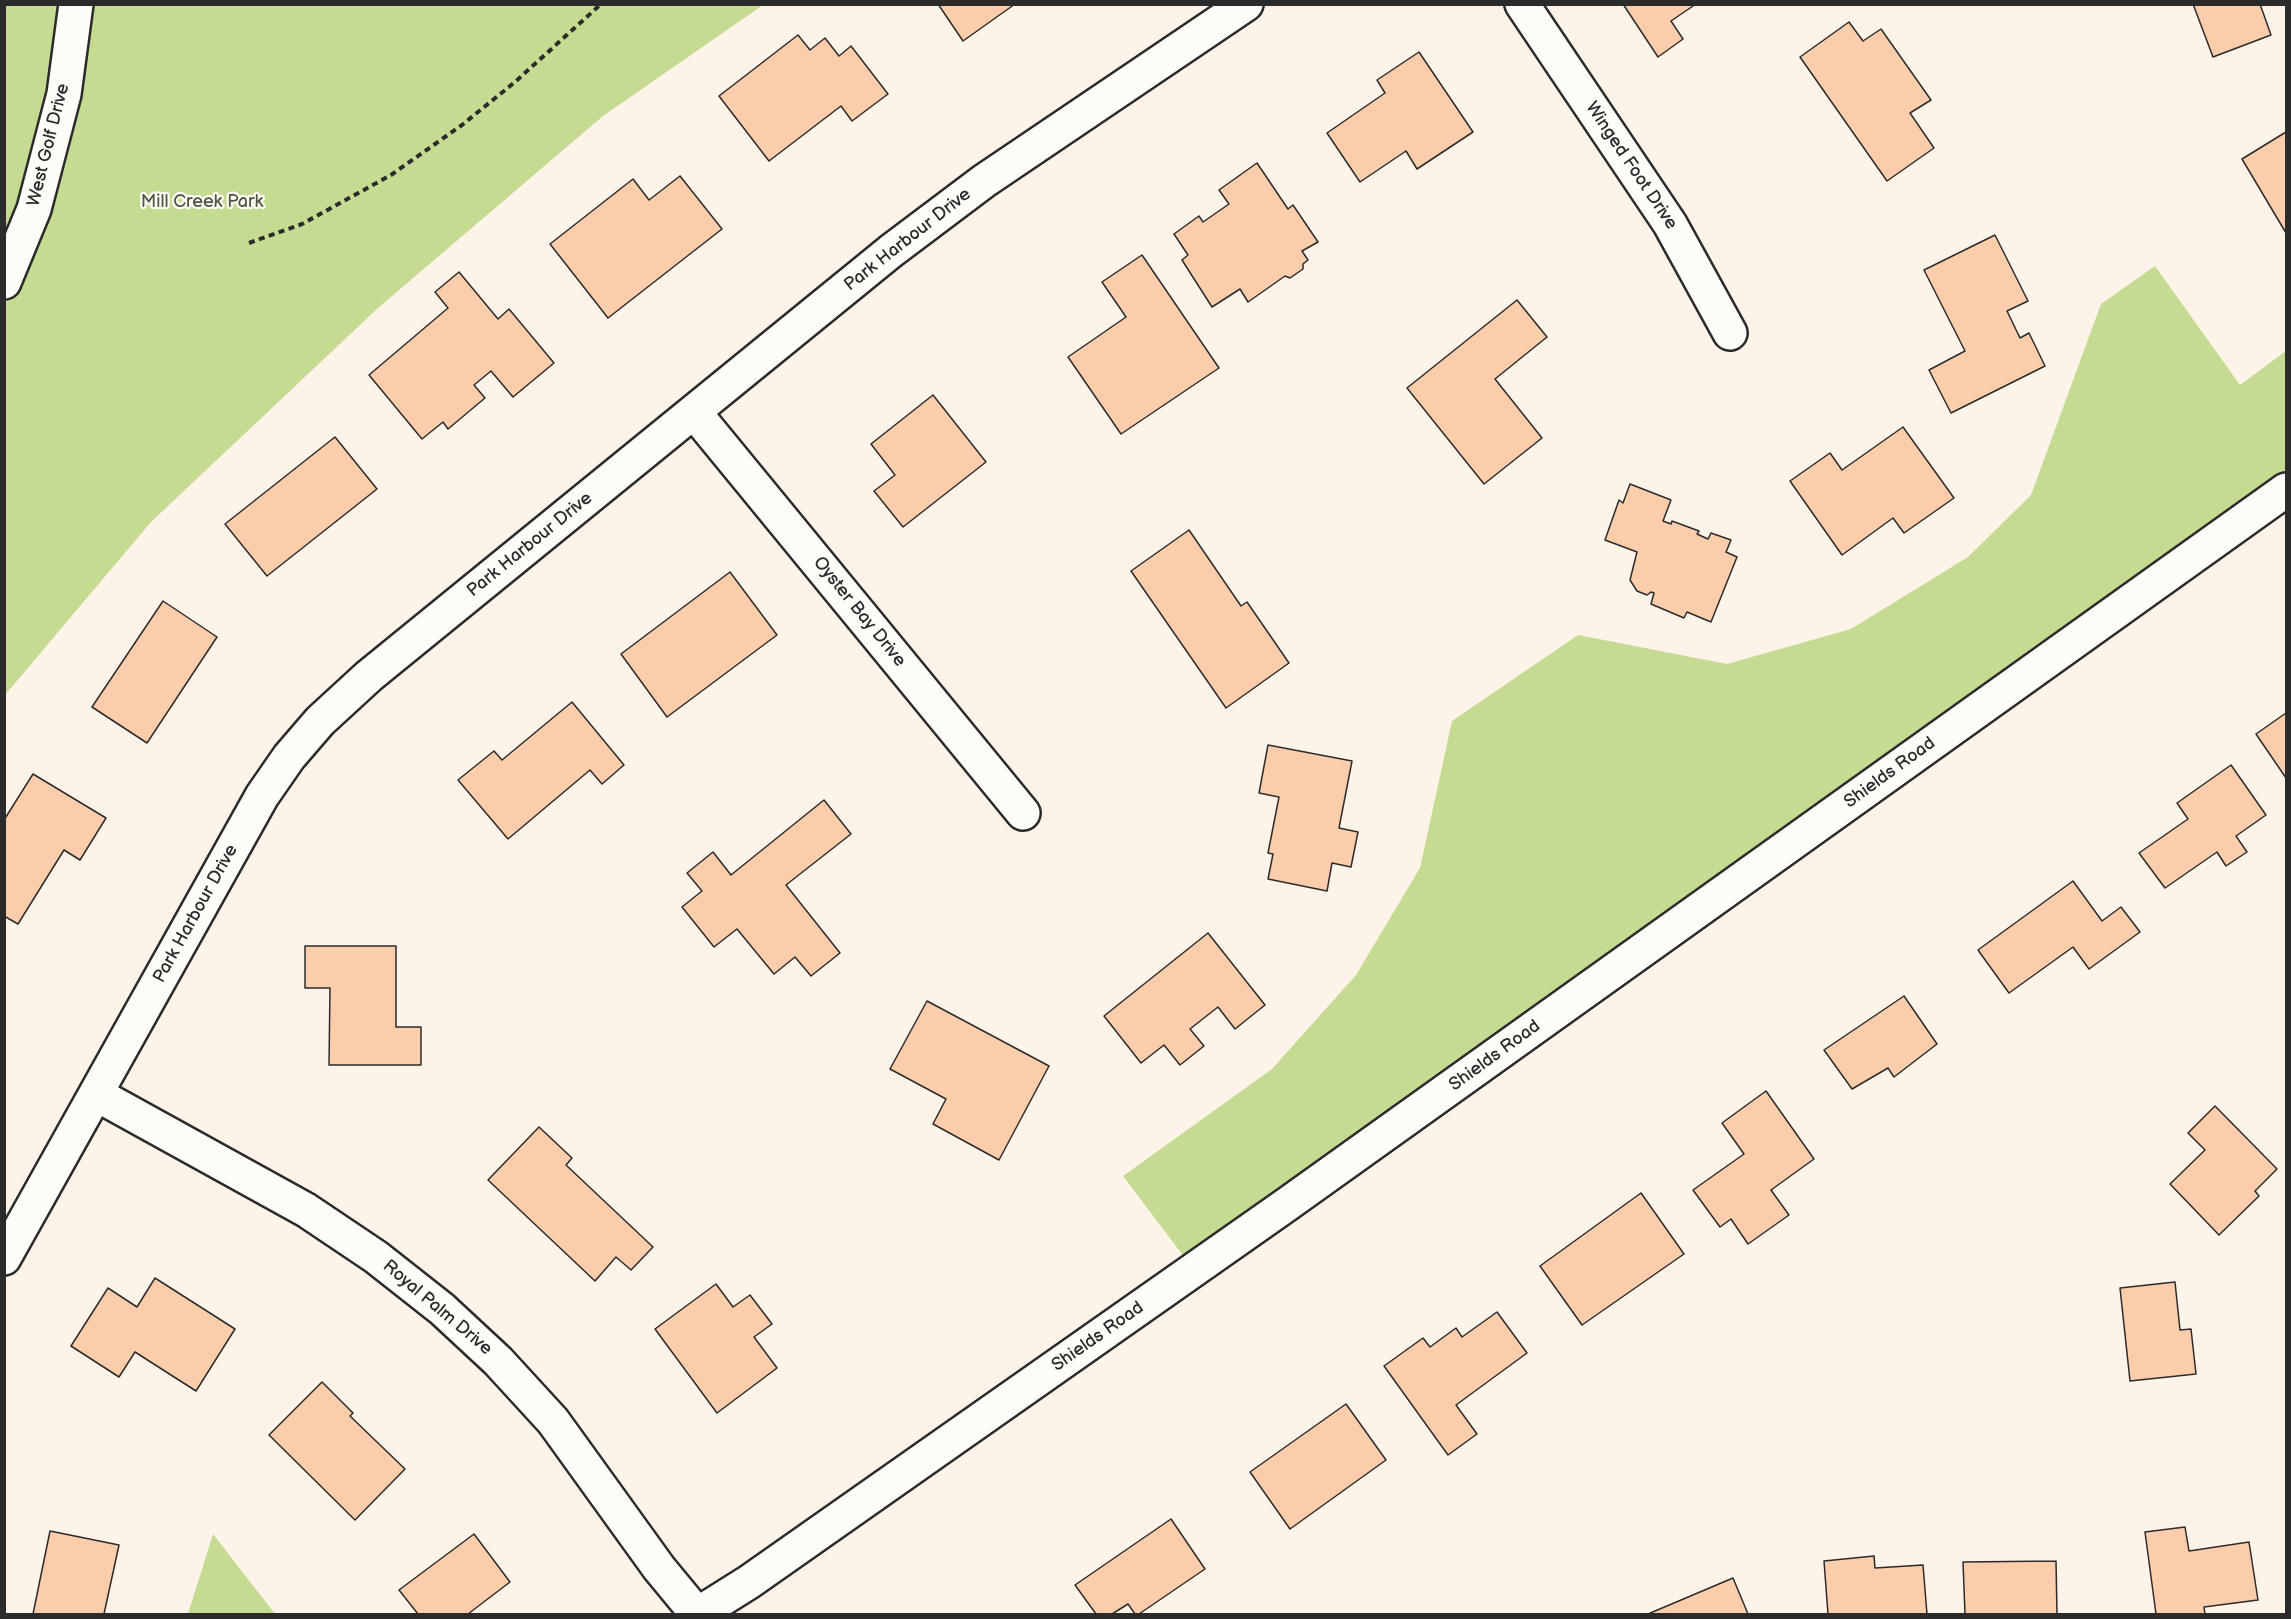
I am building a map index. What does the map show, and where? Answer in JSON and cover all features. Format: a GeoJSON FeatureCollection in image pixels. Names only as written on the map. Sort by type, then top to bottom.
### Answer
{"type":"FeatureCollection","features":[{"type":"Feature","properties":{"kind":"street","name":"West Golf Drive"},"geometry":{"type":"LineString","coordinates":[[4,282],[34,209],[64,94],[76,4]]}},
{"type":"Feature","properties":{"kind":"street","name":"Park Harbour Drive"},"geometry":{"type":"LineString","coordinates":[[4,1258],[261,796],[289,757],[320,721],[369,676],[891,251],[984,181],[1246,4]]}},
{"type":"Feature","properties":{"kind":"street","name":"Winged Foot Drive"},"geometry":{"type":"LineString","coordinates":[[1522,4],[1670,224],[1730,333]]}},
{"type":"Feature","properties":{"kind":"street","name":"Oyster Bay Drive"},"geometry":{"type":"LineString","coordinates":[[694,412],[1023,813]]}},
{"type":"Feature","properties":{"kind":"street","name":"Shields Road"},"geometry":{"type":"LineString","coordinates":[[698,1614],[749,1582],[1286,1205],[2286,490]]}},
{"type":"Feature","properties":{"kind":"street","name":"Royal Palm Drive"},"geometry":{"type":"LineString","coordinates":[[96,1094],[306,1210],[376,1257],[442,1309],[498,1361],[554,1422],[659,1568],[698,1614]]}},
{"type":"Feature","properties":{"kind":"path"},"geometry":{"type":"LineString","coordinates":[[249,243],[302,224],[391,175],[462,125],[515,82],[601,4]]}},
{"type":"Feature","properties":{"kind":"green space","name":"Mill Creek Park"},"geometry":{"type":"Polygon","coordinates":[[[5,5],[763,5],[603,116],[378,308],[151,522],[5,695],[5,5]]]}},
{"type":"Feature","properties":{"kind":"green space"},"geometry":{"type":"Polygon","coordinates":[[[2155,266],[2240,385],[2286,351],[2286,490],[1194,1270],[1123,1176],[1272,1069],[1356,975],[1420,868],[1452,721],[1578,635],[1727,664],[1851,629],[1968,557],[2031,495],[2101,304],[2155,266]]]}},
{"type":"Feature","properties":{"kind":"green space"},"geometry":{"type":"Polygon","coordinates":[[[213,1534],[275,1614],[188,1614],[213,1534]]]}},
{"type":"Feature","properties":{"kind":"building"},"geometry":{"type":"Polygon","coordinates":[[[938,4],[1015,4],[963,41],[938,4]]]}},
{"type":"Feature","properties":{"kind":"building"},"geometry":{"type":"Polygon","coordinates":[[[1623,4],[1696,4],[1671,21],[1683,39],[1658,57],[1623,4]]]}},
{"type":"Feature","properties":{"kind":"building"},"geometry":{"type":"Polygon","coordinates":[[[2193,4],[2260,4],[2271,35],[2213,57],[2193,4]]]}},
{"type":"Feature","properties":{"kind":"building"},"geometry":{"type":"Polygon","coordinates":[[[1849,22],[1863,41],[1881,29],[1931,100],[1910,113],[1934,148],[1887,181],[1800,57],[1849,22]]]}},
{"type":"Feature","properties":{"kind":"building"},"geometry":{"type":"Polygon","coordinates":[[[798,35],[810,50],[825,38],[839,56],[851,46],[888,94],[852,121],[841,106],[769,161],[719,96],[798,35]]]}},
{"type":"Feature","properties":{"kind":"building"},"geometry":{"type":"Polygon","coordinates":[[[1419,52],[1473,132],[1417,169],[1406,151],[1360,182],[1327,133],[1385,93],[1377,80],[1419,52]]]}},
{"type":"Feature","properties":{"kind":"building"},"geometry":{"type":"Polygon","coordinates":[[[2286,132],[2286,233],[2242,159],[2286,132]]]}},
{"type":"Feature","properties":{"kind":"building"},"geometry":{"type":"Polygon","coordinates":[[[1257,163],[1288,209],[1293,205],[1318,242],[1302,251],[1308,260],[1303,264],[1303,269],[1290,278],[1285,276],[1248,302],[1240,289],[1212,307],[1182,260],[1188,255],[1174,234],[1199,216],[1203,222],[1229,204],[1219,190],[1257,163]]]}},
{"type":"Feature","properties":{"kind":"building"},"geometry":{"type":"Polygon","coordinates":[[[680,176],[722,229],[608,318],[550,244],[633,179],[649,200],[680,176]]]}},
{"type":"Feature","properties":{"kind":"building"},"geometry":{"type":"Polygon","coordinates":[[[1995,235],[2028,301],[2007,311],[2020,338],[2029,333],[2045,366],[1951,413],[1929,370],[1965,351],[1924,270],[1995,235]]]}},
{"type":"Feature","properties":{"kind":"building"},"geometry":{"type":"Polygon","coordinates":[[[1142,255],[1219,368],[1121,434],[1068,357],[1126,317],[1102,282],[1142,255]]]}},
{"type":"Feature","properties":{"kind":"building"},"geometry":{"type":"Polygon","coordinates":[[[459,272],[498,319],[509,309],[554,363],[513,397],[491,371],[474,385],[485,398],[448,429],[443,422],[422,439],[369,375],[448,308],[435,292],[459,272]]]}},
{"type":"Feature","properties":{"kind":"building"},"geometry":{"type":"Polygon","coordinates":[[[1517,300],[1547,337],[1495,379],[1542,438],[1484,484],[1407,388],[1517,300]]]}},
{"type":"Feature","properties":{"kind":"building"},"geometry":{"type":"Polygon","coordinates":[[[933,395],[986,462],[903,527],[874,491],[895,475],[871,444],[933,395]]]}},
{"type":"Feature","properties":{"kind":"building"},"geometry":{"type":"Polygon","coordinates":[[[1903,427],[1954,498],[1904,533],[1893,518],[1842,555],[1790,481],[1830,453],[1842,470],[1903,427]]]}},
{"type":"Feature","properties":{"kind":"building"},"geometry":{"type":"Polygon","coordinates":[[[335,437],[377,489],[267,576],[225,524],[335,437]]]}},
{"type":"Feature","properties":{"kind":"building"},"geometry":{"type":"Polygon","coordinates":[[[1630,484],[1671,500],[1663,521],[1671,524],[1672,521],[1699,531],[1697,534],[1708,539],[1711,533],[1731,540],[1726,552],[1737,557],[1711,622],[1687,612],[1684,618],[1651,604],[1654,593],[1647,595],[1637,591],[1630,580],[1637,552],[1605,540],[1619,500],[1623,503],[1630,484]]]}},
{"type":"Feature","properties":{"kind":"building"},"geometry":{"type":"Polygon","coordinates":[[[1189,530],[1241,606],[1247,602],[1289,663],[1226,708],[1131,571],[1189,530]]]}},
{"type":"Feature","properties":{"kind":"building"},"geometry":{"type":"Polygon","coordinates":[[[730,572],[777,635],[667,717],[621,654],[730,572]]]}},
{"type":"Feature","properties":{"kind":"building"},"geometry":{"type":"Polygon","coordinates":[[[163,601],[217,637],[147,743],[92,707],[163,601]]]}},
{"type":"Feature","properties":{"kind":"building"},"geometry":{"type":"Polygon","coordinates":[[[572,702],[624,765],[602,784],[590,770],[508,839],[458,780],[494,751],[502,760],[572,702]]]}},
{"type":"Feature","properties":{"kind":"building"},"geometry":{"type":"Polygon","coordinates":[[[2286,713],[2286,778],[2256,734],[2286,713]]]}},
{"type":"Feature","properties":{"kind":"building"},"geometry":{"type":"Polygon","coordinates":[[[1268,745],[1352,761],[1339,828],[1358,832],[1351,867],[1332,863],[1327,891],[1268,879],[1273,854],[1268,853],[1279,797],[1259,793],[1268,745]]]}},
{"type":"Feature","properties":{"kind":"building"},"geometry":{"type":"Polygon","coordinates":[[[2231,765],[2266,815],[2236,836],[2247,852],[2226,866],[2217,852],[2165,888],[2139,853],[2188,819],[2177,803],[2231,765]]]}},
{"type":"Feature","properties":{"kind":"building"},"geometry":{"type":"Polygon","coordinates":[[[33,774],[106,818],[80,860],[64,850],[18,924],[4,916],[4,820],[33,774]]]}},
{"type":"Feature","properties":{"kind":"building"},"geometry":{"type":"Polygon","coordinates":[[[824,800],[851,834],[786,885],[840,953],[811,976],[795,957],[774,974],[737,929],[714,947],[682,907],[702,891],[687,873],[713,852],[731,875],[824,800]]]}},
{"type":"Feature","properties":{"kind":"building"},"geometry":{"type":"Polygon","coordinates":[[[2073,881],[2102,921],[2121,907],[2140,932],[2089,969],[2073,947],[2009,993],[1978,950],[2073,881]]]}},
{"type":"Feature","properties":{"kind":"building"},"geometry":{"type":"Polygon","coordinates":[[[1208,933],[1265,1005],[1235,1029],[1218,1007],[1190,1029],[1204,1046],[1180,1065],[1164,1045],[1141,1063],[1104,1016],[1208,933]]]}},
{"type":"Feature","properties":{"kind":"building"},"geometry":{"type":"Polygon","coordinates":[[[305,946],[396,946],[396,1027],[421,1027],[421,1065],[329,1065],[330,988],[305,988],[305,946]]]}},
{"type":"Feature","properties":{"kind":"building"},"geometry":{"type":"Polygon","coordinates":[[[1904,996],[1937,1044],[1894,1077],[1888,1068],[1852,1089],[1824,1050],[1904,996]]]}},
{"type":"Feature","properties":{"kind":"building"},"geometry":{"type":"Polygon","coordinates":[[[927,1001],[1049,1066],[999,1160],[933,1124],[946,1099],[890,1069],[927,1001]]]}},
{"type":"Feature","properties":{"kind":"building"},"geometry":{"type":"Polygon","coordinates":[[[1766,1091],[1814,1159],[1771,1190],[1789,1215],[1748,1244],[1731,1219],[1720,1227],[1693,1190],[1744,1154],[1722,1123],[1766,1091]]]}},
{"type":"Feature","properties":{"kind":"building"},"geometry":{"type":"Polygon","coordinates":[[[2215,1106],[2277,1169],[2255,1191],[2259,1196],[2219,1235],[2170,1184],[2205,1150],[2188,1133],[2215,1106]]]}},
{"type":"Feature","properties":{"kind":"building"},"geometry":{"type":"Polygon","coordinates":[[[539,1127],[572,1158],[566,1165],[653,1247],[631,1270],[616,1257],[595,1281],[488,1180],[539,1127]]]}},
{"type":"Feature","properties":{"kind":"building"},"geometry":{"type":"Polygon","coordinates":[[[1641,1193],[1684,1254],[1582,1325],[1540,1266],[1641,1193]]]}},
{"type":"Feature","properties":{"kind":"building"},"geometry":{"type":"Polygon","coordinates":[[[155,1278],[235,1329],[196,1391],[135,1352],[119,1377],[71,1346],[108,1288],[137,1307],[155,1278]]]}},
{"type":"Feature","properties":{"kind":"building"},"geometry":{"type":"Polygon","coordinates":[[[2175,1282],[2180,1330],[2191,1329],[2196,1374],[2130,1381],[2120,1288],[2175,1282]]]}},
{"type":"Feature","properties":{"kind":"building"},"geometry":{"type":"Polygon","coordinates":[[[716,1284],[733,1307],[750,1295],[772,1324],[754,1337],[777,1368],[717,1413],[655,1329],[716,1284]]]}},
{"type":"Feature","properties":{"kind":"building"},"geometry":{"type":"Polygon","coordinates":[[[1497,1312],[1527,1353],[1456,1405],[1477,1434],[1448,1455],[1384,1366],[1423,1338],[1430,1347],[1456,1328],[1462,1337],[1497,1312]]]}},
{"type":"Feature","properties":{"kind":"building"},"geometry":{"type":"Polygon","coordinates":[[[322,1382],[353,1413],[350,1416],[405,1469],[355,1520],[269,1435],[322,1382]]]}},
{"type":"Feature","properties":{"kind":"building"},"geometry":{"type":"Polygon","coordinates":[[[1346,1404],[1386,1460],[1290,1529],[1250,1472],[1346,1404]]]}},
{"type":"Feature","properties":{"kind":"building"},"geometry":{"type":"Polygon","coordinates":[[[1171,1519],[1205,1569],[1139,1614],[1135,1614],[1128,1604],[1112,1614],[1096,1614],[1075,1585],[1171,1519]]]}},
{"type":"Feature","properties":{"kind":"building"},"geometry":{"type":"Polygon","coordinates":[[[2185,1527],[2189,1551],[2249,1542],[2258,1600],[2204,1607],[2205,1614],[2156,1614],[2145,1532],[2185,1527]]]}},
{"type":"Feature","properties":{"kind":"building"},"geometry":{"type":"Polygon","coordinates":[[[50,1531],[119,1545],[104,1614],[33,1614],[50,1531]]]}},
{"type":"Feature","properties":{"kind":"building"},"geometry":{"type":"Polygon","coordinates":[[[474,1534],[510,1582],[468,1614],[418,1614],[399,1590],[474,1534]]]}},
{"type":"Feature","properties":{"kind":"building"},"geometry":{"type":"Polygon","coordinates":[[[1874,1556],[1875,1568],[1923,1565],[1927,1614],[1828,1614],[1824,1561],[1874,1556]]]}},
{"type":"Feature","properties":{"kind":"building"},"geometry":{"type":"Polygon","coordinates":[[[2056,1561],[2057,1614],[1965,1614],[1963,1562],[2056,1561]]]}},
{"type":"Feature","properties":{"kind":"building"},"geometry":{"type":"Polygon","coordinates":[[[1733,1578],[1748,1614],[1648,1614],[1733,1578]]]}}]}
